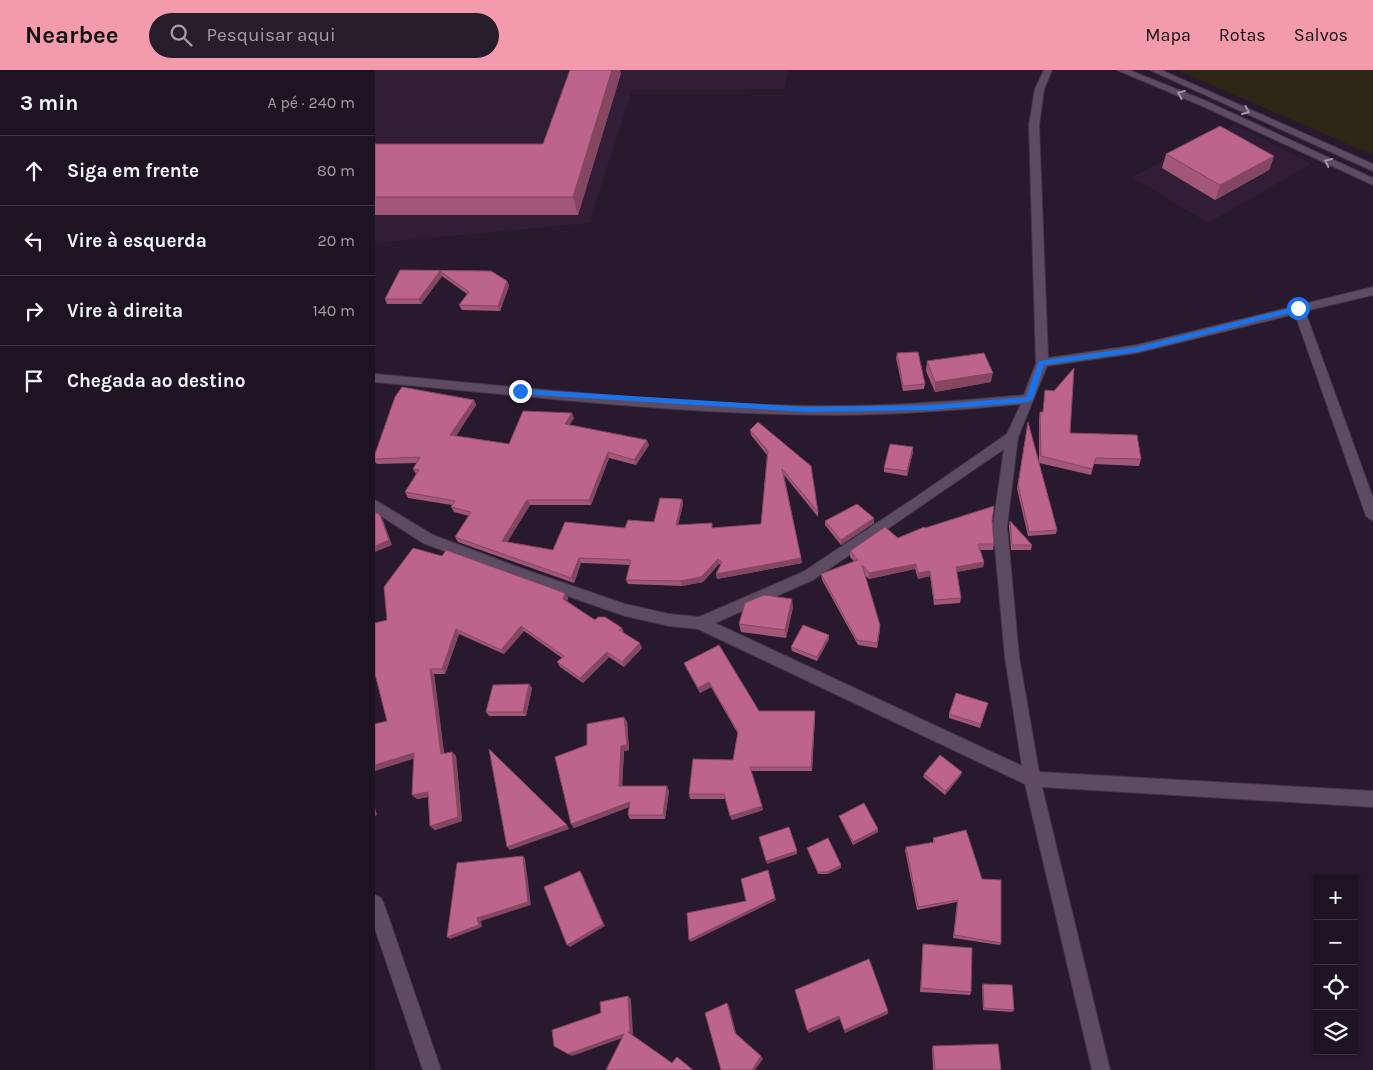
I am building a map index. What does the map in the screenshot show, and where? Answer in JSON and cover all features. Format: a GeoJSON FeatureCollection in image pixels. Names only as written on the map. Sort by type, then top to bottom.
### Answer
{"type":"FeatureCollection","features":[{"type":"Feature","properties":{"kind":"street"},"geometry":{"type":"LineString","coordinates":[[1048,70],[1037,100],[1034,125],[1042,363],[1029,399],[1012,436],[1001,526],[1011,657],[1032,778],[1101,1070]]}},
{"type":"Feature","properties":{"kind":"street"},"geometry":{"type":"LineString","coordinates":[[1121,70],[1203,103],[1373,182]]}},
{"type":"Feature","properties":{"kind":"street"},"geometry":{"type":"LineString","coordinates":[[1154,70],[1373,168]]}},
{"type":"Feature","properties":{"kind":"street"},"geometry":{"type":"LineString","coordinates":[[1042,363],[1137,349],[1373,291]]}},
{"type":"Feature","properties":{"kind":"street"},"geometry":{"type":"LineString","coordinates":[[1298,308],[1373,516]]}},
{"type":"Feature","properties":{"kind":"street"},"geometry":{"type":"LineString","coordinates":[[375,378],[653,401],[807,410],[930,408],[1029,399]]}},
{"type":"Feature","properties":{"kind":"street"},"geometry":{"type":"LineString","coordinates":[[700,623],[808,576],[921,501],[1012,436]]}},
{"type":"Feature","properties":{"kind":"street"},"geometry":{"type":"LineString","coordinates":[[375,505],[428,539],[512,570],[625,610],[669,620],[700,623],[1032,778],[1373,799]]}},
{"type":"Feature","properties":{"kind":"street"},"geometry":{"type":"LineString","coordinates":[[375,904],[432,1070]]}},
{"type":"Feature","properties":{"kind":"shaded area"},"geometry":{"type":"Polygon","coordinates":[[[375,70],[789,70],[784,89],[632,90],[589,223],[375,243],[375,70]]]}},
{"type":"Feature","properties":{"kind":"shaded area"},"geometry":{"type":"Polygon","coordinates":[[[1177,70],[1373,70],[1373,155],[1177,70]]]}},
{"type":"Feature","properties":{"kind":"shaded area"},"geometry":{"type":"Polygon","coordinates":[[[1235,124],[1311,164],[1208,223],[1132,177],[1235,124]]]}},
{"type":"Feature","properties":{"kind":"building"},"geometry":{"type":"Polygon","coordinates":[[[570,70],[612,70],[573,197],[375,197],[375,144],[543,144],[570,70]]]}},
{"type":"Feature","properties":{"kind":"building"},"geometry":{"type":"Polygon","coordinates":[[[1220,126],[1274,156],[1220,185],[1166,154],[1220,126]]]}},
{"type":"Feature","properties":{"kind":"building"},"geometry":{"type":"Polygon","coordinates":[[[400,270],[491,271],[507,281],[498,306],[459,305],[469,292],[440,271],[419,299],[385,299],[400,270]]]}},
{"type":"Feature","properties":{"kind":"building"},"geometry":{"type":"Polygon","coordinates":[[[918,352],[925,384],[903,386],[897,353],[918,352]]]}},
{"type":"Feature","properties":{"kind":"building"},"geometry":{"type":"Polygon","coordinates":[[[984,353],[993,373],[935,382],[927,361],[984,353]]]}},
{"type":"Feature","properties":{"kind":"building"},"geometry":{"type":"Polygon","coordinates":[[[1074,368],[1070,433],[1137,435],[1141,459],[1096,458],[1092,469],[1041,456],[1040,412],[1043,412],[1045,390],[1054,391],[1074,368]]]}},
{"type":"Feature","properties":{"kind":"building"},"geometry":{"type":"Polygon","coordinates":[[[402,387],[474,400],[450,435],[509,444],[523,411],[572,413],[565,424],[647,440],[634,460],[608,452],[589,500],[527,500],[502,541],[553,550],[565,522],[625,528],[628,520],[654,522],[660,498],[682,499],[676,525],[712,523],[712,528],[761,524],[768,451],[750,430],[758,422],[811,466],[818,512],[782,469],[801,558],[716,574],[722,562],[718,559],[701,577],[680,581],[626,580],[631,560],[579,558],[571,578],[455,537],[471,512],[451,507],[455,501],[405,492],[419,470],[413,469],[420,457],[375,459],[375,454],[395,397],[402,387]]]}},
{"type":"Feature","properties":{"kind":"building"},"geometry":{"type":"Polygon","coordinates":[[[1028,422],[1057,530],[1029,532],[1018,485],[1028,422]]]}},
{"type":"Feature","properties":{"kind":"building"},"geometry":{"type":"Polygon","coordinates":[[[890,444],[913,447],[907,471],[884,468],[890,444]]]}},
{"type":"Feature","properties":{"kind":"building"},"geometry":{"type":"Polygon","coordinates":[[[857,504],[874,518],[841,540],[825,521],[857,504]]]}},
{"type":"Feature","properties":{"kind":"building"},"geometry":{"type":"Polygon","coordinates":[[[994,506],[992,521],[994,544],[978,544],[984,562],[956,567],[961,598],[934,600],[930,571],[918,573],[916,564],[869,573],[862,565],[880,625],[877,643],[857,640],[821,574],[858,560],[850,551],[885,527],[898,538],[924,527],[994,506]]]}},
{"type":"Feature","properties":{"kind":"building"},"geometry":{"type":"Polygon","coordinates":[[[375,512],[380,515],[389,540],[375,546],[375,512]]]}},
{"type":"Feature","properties":{"kind":"building"},"geometry":{"type":"Polygon","coordinates":[[[1010,521],[1032,545],[1012,545],[1010,521]]]}},
{"type":"Feature","properties":{"kind":"building"},"geometry":{"type":"Polygon","coordinates":[[[413,548],[442,556],[446,550],[565,593],[563,599],[595,620],[598,617],[605,617],[622,628],[619,630],[640,643],[622,662],[607,652],[580,678],[557,662],[564,656],[521,626],[501,650],[456,629],[442,669],[430,669],[441,754],[452,752],[458,817],[430,826],[428,792],[412,795],[414,753],[375,765],[375,724],[387,721],[375,674],[375,623],[387,620],[384,587],[413,548]]]}},
{"type":"Feature","properties":{"kind":"building"},"geometry":{"type":"Polygon","coordinates":[[[764,595],[792,599],[785,630],[739,624],[745,603],[764,595]]]}},
{"type":"Feature","properties":{"kind":"building"},"geometry":{"type":"Polygon","coordinates":[[[803,625],[829,635],[817,657],[791,647],[803,625]]]}},
{"type":"Feature","properties":{"kind":"building"},"geometry":{"type":"Polygon","coordinates":[[[719,645],[759,711],[815,711],[811,767],[750,767],[762,806],[730,816],[724,794],[689,794],[693,759],[733,760],[738,732],[709,682],[698,688],[684,663],[719,645]]]}},
{"type":"Feature","properties":{"kind":"building"},"geometry":{"type":"Polygon","coordinates":[[[529,684],[523,712],[486,712],[493,685],[529,684]]]}},
{"type":"Feature","properties":{"kind":"building"},"geometry":{"type":"Polygon","coordinates":[[[956,693],[988,703],[981,724],[949,714],[956,693]]]}},
{"type":"Feature","properties":{"kind":"building"},"geometry":{"type":"Polygon","coordinates":[[[624,717],[627,745],[621,746],[619,786],[667,786],[663,815],[628,815],[630,802],[571,824],[555,757],[587,745],[587,724],[624,717]]]}},
{"type":"Feature","properties":{"kind":"building"},"geometry":{"type":"Polygon","coordinates":[[[489,749],[567,825],[507,847],[489,749]]]}},
{"type":"Feature","properties":{"kind":"building"},"geometry":{"type":"Polygon","coordinates":[[[940,755],[962,772],[946,791],[924,774],[940,755]]]}},
{"type":"Feature","properties":{"kind":"building"},"geometry":{"type":"Polygon","coordinates":[[[864,803],[878,829],[853,842],[839,816],[864,803]]]}},
{"type":"Feature","properties":{"kind":"building"},"geometry":{"type":"Polygon","coordinates":[[[789,827],[797,851],[766,861],[759,837],[789,827]]]}},
{"type":"Feature","properties":{"kind":"building"},"geometry":{"type":"Polygon","coordinates":[[[966,830],[982,879],[1001,880],[1001,943],[954,935],[958,900],[918,907],[906,847],[935,842],[933,838],[966,830]]]}},
{"type":"Feature","properties":{"kind":"building"},"geometry":{"type":"Polygon","coordinates":[[[828,838],[841,865],[827,872],[818,872],[807,848],[828,838]]]}},
{"type":"Feature","properties":{"kind":"building"},"geometry":{"type":"Polygon","coordinates":[[[523,856],[528,902],[477,918],[479,925],[447,937],[457,863],[523,856]]]}},
{"type":"Feature","properties":{"kind":"building"},"geometry":{"type":"Polygon","coordinates":[[[768,870],[775,898],[689,940],[687,913],[746,901],[741,879],[768,870]]]}},
{"type":"Feature","properties":{"kind":"building"},"geometry":{"type":"Polygon","coordinates":[[[580,871],[603,924],[567,945],[544,887],[580,871]]]}},
{"type":"Feature","properties":{"kind":"building"},"geometry":{"type":"Polygon","coordinates":[[[923,944],[972,948],[971,992],[921,988],[923,944]]]}},
{"type":"Feature","properties":{"kind":"building"},"geometry":{"type":"Polygon","coordinates":[[[869,959],[888,1011],[844,1030],[839,1016],[807,1030],[795,990],[869,959]]]}},
{"type":"Feature","properties":{"kind":"building"},"geometry":{"type":"Polygon","coordinates":[[[983,984],[1012,985],[1014,1010],[984,1008],[983,984]]]}},
{"type":"Feature","properties":{"kind":"building"},"geometry":{"type":"Polygon","coordinates":[[[628,996],[630,1032],[628,1032],[672,1063],[677,1057],[693,1070],[606,1070],[624,1034],[568,1054],[554,1046],[552,1030],[601,1013],[600,1002],[628,996]]]}},
{"type":"Feature","properties":{"kind":"building"},"geometry":{"type":"Polygon","coordinates":[[[727,1003],[735,1033],[761,1056],[752,1070],[721,1070],[705,1013],[727,1003]]]}},
{"type":"Feature","properties":{"kind":"building"},"geometry":{"type":"Polygon","coordinates":[[[998,1044],[1001,1070],[935,1070],[933,1046],[998,1044]]]}},
{"type":"Feature","properties":{"kind":"route"},"geometry":{"type":"LineString","coordinates":[[520,391],[663,402],[807,410],[930,408],[1029,399],[1042,363],[1074,360],[1137,349],[1298,308]]}}]}
